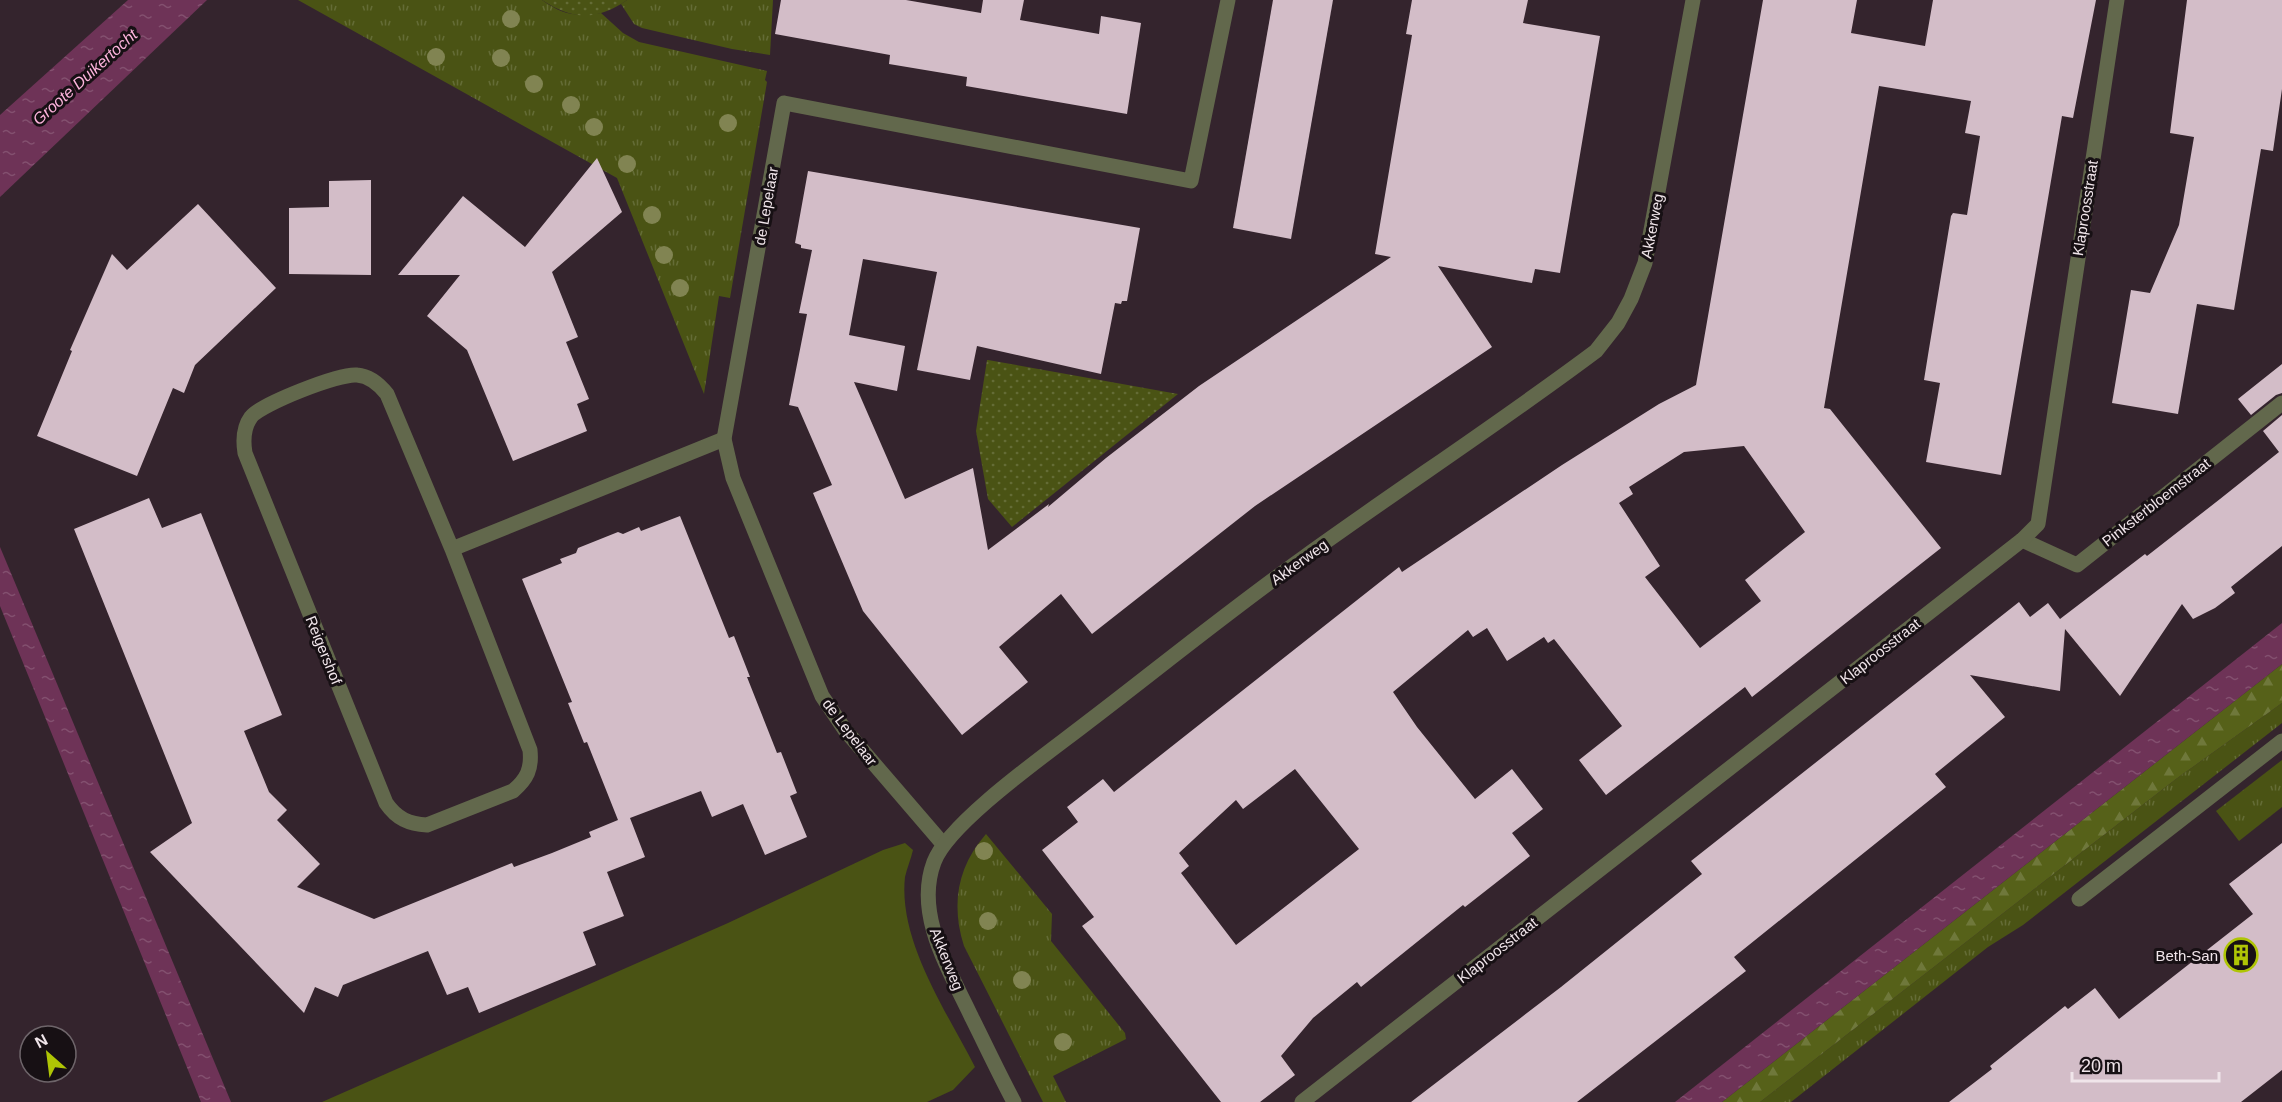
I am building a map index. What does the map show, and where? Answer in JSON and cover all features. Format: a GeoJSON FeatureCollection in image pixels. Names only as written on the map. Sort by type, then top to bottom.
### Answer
{"type":"FeatureCollection","features":[{"type":"Feature","properties":{"kind":"street","name":"de Lepelaar"},"geometry":{"type":"LineString","coordinates":[[943,844],[845,730],[822,696],[733,478],[724,439],[784,103],[1191,181],[1228,0]]}},
{"type":"Feature","properties":{"kind":"street","name":"Akkerweg"},"geometry":{"type":"LineString","coordinates":[[1014,1102],[940,951],[932,923],[928,901],[930,881],[933,863],[943,844],[980,808],[1031,766],[1302,559],[1596,351],[1618,323],[1646,263],[1693,0]]}},
{"type":"Feature","properties":{"kind":"street","name":"Klaproosstraat"},"geometry":{"type":"LineString","coordinates":[[1302,1102],[2022,540],[2038,524],[2117,0]]}},
{"type":"Feature","properties":{"kind":"street","name":"Reigershof"},"geometry":{"type":"LineString","coordinates":[[343,376],[368,377],[387,394],[452,549],[531,750],[531,762],[529,773],[513,791],[427,825],[414,825],[393,813],[382,792],[245,453],[243,442],[250,419],[260,409],[275,402],[343,376]]}},
{"type":"Feature","properties":{"kind":"street","name":"Pinksterbloemstraat"},"geometry":{"type":"LineString","coordinates":[[2022,540],[2077,565],[2282,403]]}},
{"type":"Feature","properties":{"kind":"street"},"geometry":{"type":"LineString","coordinates":[[452,549],[724,439]]}},
{"type":"Feature","properties":{"kind":"street"},"geometry":{"type":"LineString","coordinates":[[2079,899],[2282,741]]}},
{"type":"Feature","properties":{"kind":"green space"},"geometry":{"type":"Polygon","coordinates":[[[298,0],[542,0],[570,14],[601,13],[623,33],[639,42],[767,71],[730,298],[719,296],[704,394],[617,178],[298,0]]]}},
{"type":"Feature","properties":{"kind":"green space"},"geometry":{"type":"Polygon","coordinates":[[[542,0],[627,0],[605,12],[584,15],[564,11],[542,0]]]}},
{"type":"Feature","properties":{"kind":"green space"},"geometry":{"type":"Polygon","coordinates":[[[627,0],[773,0],[770,55],[732,49],[642,28],[634,24],[621,4],[627,0]]]}},
{"type":"Feature","properties":{"kind":"green space"},"geometry":{"type":"Polygon","coordinates":[[[987,360],[1178,394],[1012,527],[988,499],[976,431],[987,360]]]}},
{"type":"Feature","properties":{"kind":"green space"},"geometry":{"type":"Polygon","coordinates":[[[2282,664],[2282,703],[2176,779],[1760,1102],[1722,1102],[2282,664]]]}},
{"type":"Feature","properties":{"kind":"green space"},"geometry":{"type":"Polygon","coordinates":[[[2282,703],[2282,723],[2023,925],[1988,947],[1791,1102],[1760,1102],[2176,779],[2282,703]]]}},
{"type":"Feature","properties":{"kind":"green space"},"geometry":{"type":"Polygon","coordinates":[[[2282,760],[2282,807],[2239,841],[2216,811],[2282,760]]]}},
{"type":"Feature","properties":{"kind":"green space"},"geometry":{"type":"Polygon","coordinates":[[[986,834],[1052,914],[1051,941],[1125,1033],[1126,1039],[1053,1076],[1066,1102],[1043,1102],[964,946],[958,916],[959,887],[969,860],[986,834]]]}},
{"type":"Feature","properties":{"kind":"green space"},"geometry":{"type":"Polygon","coordinates":[[[905,843],[913,850],[905,877],[905,901],[909,926],[927,975],[975,1067],[953,1090],[927,1102],[322,1102],[728,923],[883,850],[905,843]]]}},
{"type":"Feature","properties":{"kind":"water","name":"Groote Duikertocht"},"geometry":{"type":"Polygon","coordinates":[[[128,0],[207,0],[0,197],[0,115],[128,0]]]}},
{"type":"Feature","properties":{"kind":"water"},"geometry":{"type":"Polygon","coordinates":[[[0,547],[231,1102],[201,1102],[0,606],[0,547]]]}},
{"type":"Feature","properties":{"kind":"water"},"geometry":{"type":"Polygon","coordinates":[[[2282,623],[2282,664],[1722,1102],[1675,1102],[2282,623]]]}},
{"type":"Feature","properties":{"kind":"building"},"geometry":{"type":"Polygon","coordinates":[[[781,0],[906,0],[981,13],[983,0],[1024,0],[1020,20],[1099,34],[1101,16],[1141,23],[1127,114],[966,86],[967,77],[889,64],[890,55],[775,34],[781,0]]]}},
{"type":"Feature","properties":{"kind":"building"},"geometry":{"type":"Polygon","coordinates":[[[1273,0],[1333,0],[1291,239],[1233,228],[1273,0]]]}},
{"type":"Feature","properties":{"kind":"building"},"geometry":{"type":"Polygon","coordinates":[[[1412,0],[1528,0],[1523,23],[1600,36],[1560,273],[1535,269],[1532,283],[1438,266],[1492,347],[1255,506],[1092,634],[1061,594],[999,647],[1028,682],[962,735],[863,611],[813,493],[832,485],[798,407],[789,405],[807,314],[799,313],[812,250],[801,248],[801,245],[795,243],[808,171],[1140,228],[1127,301],[1122,301],[1121,304],[1115,303],[1101,374],[977,346],[970,380],[917,370],[937,272],[863,259],[849,335],[905,346],[897,391],[854,382],[905,499],[973,468],[988,550],[1049,504],[1048,507],[1106,458],[1199,386],[1391,257],[1375,254],[1412,35],[1406,34],[1412,0]]]}},
{"type":"Feature","properties":{"kind":"building"},"geometry":{"type":"Polygon","coordinates":[[[1763,0],[1857,0],[1851,33],[1925,46],[1933,0],[2096,0],[2073,118],[2062,116],[2001,475],[1926,462],[1940,383],[1924,380],[1951,216],[1953,213],[1967,215],[1980,136],[1965,133],[1971,101],[1879,86],[1824,408],[1830,409],[1941,548],[1752,697],[1745,687],[1606,795],[1579,760],[1622,726],[1554,639],[1548,643],[1544,637],[1507,661],[1487,628],[1473,637],[1468,630],[1393,692],[1417,727],[1475,799],[1512,769],[1543,809],[1512,833],[1530,856],[1465,907],[1463,905],[1361,987],[1357,982],[1313,1018],[1281,1056],[1295,1075],[1260,1102],[1221,1102],[1082,926],[1094,917],[1042,850],[1078,822],[1067,807],[1103,779],[1114,792],[1399,567],[1402,572],[1562,465],[1659,404],[1696,385],[1763,0]],[[1744,446],[1684,452],[1629,487],[1633,494],[1619,503],[1660,566],[1645,577],[1700,648],[1761,601],[1745,580],[1805,532],[1744,446]],[[1295,769],[1243,809],[1236,800],[1179,853],[1189,866],[1181,873],[1236,945],[1359,849],[1295,769]]]}},
{"type":"Feature","properties":{"kind":"building"},"geometry":{"type":"Polygon","coordinates":[[[2187,0],[2282,0],[2282,89],[2273,151],[2261,149],[2234,310],[2197,304],[2178,414],[2112,403],[2131,290],[2150,293],[2179,225],[2194,137],[2170,133],[2187,0]]]}},
{"type":"Feature","properties":{"kind":"building"},"geometry":{"type":"Polygon","coordinates":[[[597,158],[622,212],[552,272],[578,337],[566,342],[589,399],[577,404],[587,431],[513,461],[467,350],[427,316],[460,275],[398,275],[463,196],[525,247],[597,158]]]}},
{"type":"Feature","properties":{"kind":"building"},"geometry":{"type":"Polygon","coordinates":[[[371,180],[371,275],[289,274],[289,208],[329,207],[329,181],[371,180]]]}},
{"type":"Feature","properties":{"kind":"building"},"geometry":{"type":"Polygon","coordinates":[[[198,204],[276,288],[195,365],[184,393],[173,388],[137,476],[37,436],[72,351],[70,350],[112,254],[127,270],[198,204]]]}},
{"type":"Feature","properties":{"kind":"building"},"geometry":{"type":"Polygon","coordinates":[[[2282,364],[2282,393],[2276,395],[2251,415],[2238,399],[2282,364]]]}},
{"type":"Feature","properties":{"kind":"building"},"geometry":{"type":"Polygon","coordinates":[[[2282,415],[2282,546],[2231,587],[2235,593],[2215,608],[2193,619],[2182,604],[2120,696],[2065,629],[2060,691],[1970,675],[2005,717],[1935,774],[1946,787],[1734,957],[1746,971],[1577,1102],[1411,1102],[1561,987],[1702,874],[1691,861],[2019,602],[2030,617],[2048,603],[2060,619],[2220,499],[2279,452],[2263,431],[2282,415]]]}},
{"type":"Feature","properties":{"kind":"building"},"geometry":{"type":"Polygon","coordinates":[[[149,498],[162,528],[201,513],[282,715],[244,731],[269,792],[287,810],[277,820],[320,864],[297,887],[374,919],[512,863],[514,867],[552,853],[591,837],[589,832],[618,820],[587,742],[584,743],[568,703],[572,702],[522,579],[562,563],[560,559],[576,553],[578,548],[618,532],[623,534],[639,527],[641,531],[680,516],[729,638],[734,636],[750,677],[747,677],[777,753],[781,752],[797,793],[790,796],[807,837],[765,855],[743,804],[712,817],[701,791],[630,818],[645,857],[607,872],[624,916],[583,932],[596,965],[479,1013],[468,987],[447,995],[428,951],[343,985],[338,997],[315,987],[304,1013],[150,852],[192,823],[74,529],[149,498]]]}},
{"type":"Feature","properties":{"kind":"building","name":"Beth-San"},"geometry":{"type":"Polygon","coordinates":[[[2282,843],[2282,1070],[2241,1102],[1949,1102],[1992,1069],[1990,1066],[2065,1006],[2068,1009],[2095,988],[2119,1019],[2253,914],[2229,884],[2282,843]]]}},
{"type":"Feature","properties":{"kind":"place","name":"Beth-San"},"geometry":{"type":"Point","coordinates":[2241,955]}}]}
